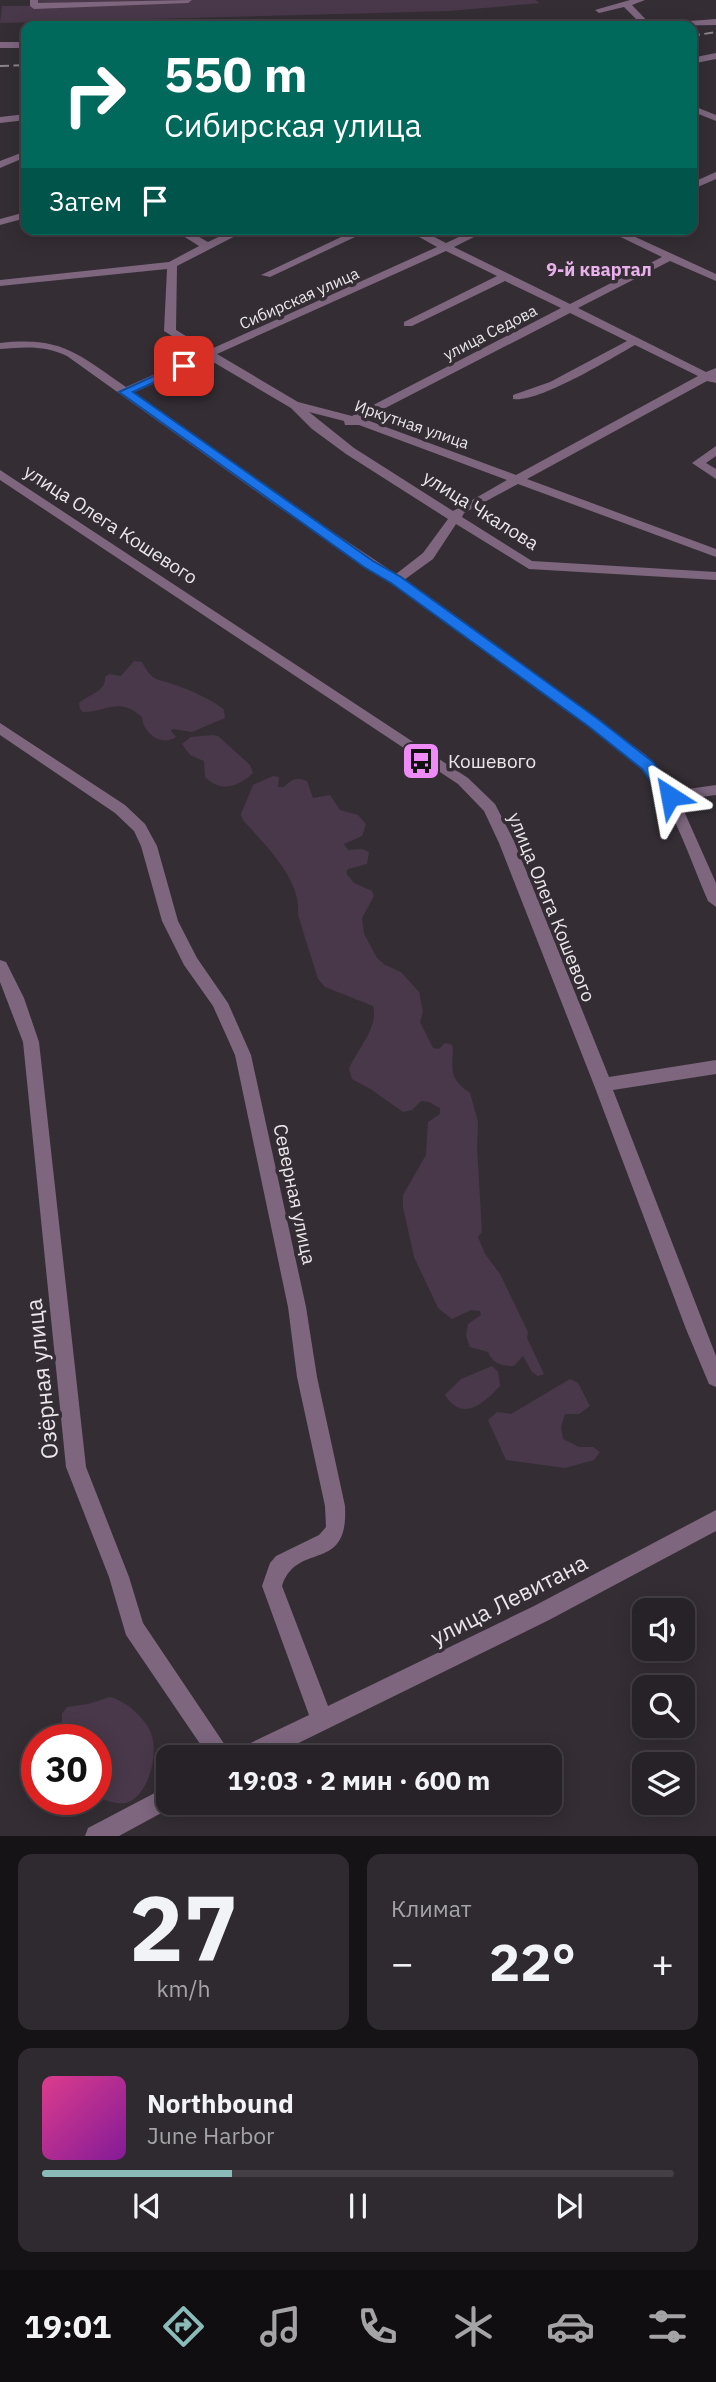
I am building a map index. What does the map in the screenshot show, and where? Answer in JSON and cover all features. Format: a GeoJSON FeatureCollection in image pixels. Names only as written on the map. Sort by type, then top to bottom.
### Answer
{"type":"FeatureCollection","features":[{"type":"Feature","properties":{"kind":"street"},"geometry":{"type":"LineString","coordinates":[[34,3],[188,0]]}},
{"type":"Feature","properties":{"kind":"street"},"geometry":{"type":"LineString","coordinates":[[599,10],[642,0]]}},
{"type":"Feature","properties":{"kind":"street"},"geometry":{"type":"LineString","coordinates":[[627,5],[643,21]]}},
{"type":"Feature","properties":{"kind":"street"},"geometry":{"type":"LineString","coordinates":[[697,23],[716,22]]}},
{"type":"Feature","properties":{"kind":"street"},"geometry":{"type":"LineString","coordinates":[[0,45],[21,45]]}},
{"type":"Feature","properties":{"kind":"street"},"geometry":{"type":"LineString","coordinates":[[697,60],[716,56]]}},
{"type":"Feature","properties":{"kind":"street"},"geometry":{"type":"LineString","coordinates":[[697,110],[716,118]]}},
{"type":"Feature","properties":{"kind":"street"},"geometry":{"type":"LineString","coordinates":[[0,120],[21,118]]}},
{"type":"Feature","properties":{"kind":"street"},"geometry":{"type":"LineString","coordinates":[[0,165],[21,156]]}},
{"type":"Feature","properties":{"kind":"street"},"geometry":{"type":"LineString","coordinates":[[697,184],[716,175]]}},
{"type":"Feature","properties":{"kind":"street"},"geometry":{"type":"LineString","coordinates":[[0,222],[21,216]]}},
{"type":"Feature","properties":{"kind":"street"},"geometry":{"type":"LineString","coordinates":[[188,235],[207,246]]}},
{"type":"Feature","properties":{"kind":"street"},"geometry":{"type":"LineString","coordinates":[[0,283],[172,265],[231,235]]}},
{"type":"Feature","properties":{"kind":"street"},"geometry":{"type":"LineString","coordinates":[[266,275],[354,235]]}},
{"type":"Feature","properties":{"kind":"street"},"geometry":{"type":"LineString","coordinates":[[422,235],[569,310],[713,376]]}},
{"type":"Feature","properties":{"kind":"street","name":"Сибирская улица"},"geometry":{"type":"LineString","coordinates":[[125,392],[472,235]]}},
{"type":"Feature","properties":{"kind":"street"},"geometry":{"type":"LineString","coordinates":[[622,235],[716,278]]}},
{"type":"Feature","properties":{"kind":"street","name":"улица Седова"},"geometry":{"type":"LineString","coordinates":[[324,432],[353,420],[670,257]]}},
{"type":"Feature","properties":{"kind":"street","name":"Иркутная улица"},"geometry":{"type":"LineString","coordinates":[[172,265],[169,328],[208,356],[295,405],[353,420],[520,478],[716,553]]}},
{"type":"Feature","properties":{"kind":"street"},"geometry":{"type":"LineString","coordinates":[[408,324],[506,276]]}},
{"type":"Feature","properties":{"kind":"street"},"geometry":{"type":"LineString","coordinates":[[517,397],[554,384],[635,341]]}},
{"type":"Feature","properties":{"kind":"street"},"geometry":{"type":"LineString","coordinates":[[0,346],[38,343],[64,350],[368,564],[396,580],[641,758],[670,796],[716,901]]}},
{"type":"Feature","properties":{"kind":"street"},"geometry":{"type":"LineString","coordinates":[[396,580],[428,556],[457,512],[713,376]]}},
{"type":"Feature","properties":{"kind":"street","name":"улица Чкалова"},"geometry":{"type":"LineString","coordinates":[[295,405],[324,432],[529,565],[716,576]]}},
{"type":"Feature","properties":{"kind":"street"},"geometry":{"type":"LineString","coordinates":[[716,450],[698,462],[716,475]]}},
{"type":"Feature","properties":{"kind":"street","name":"улица Олега Кошевого"},"geometry":{"type":"LineString","coordinates":[[0,474],[273,653],[476,792],[495,816],[507,843],[716,1378]]}},
{"type":"Feature","properties":{"kind":"street","name":"Северная улица"},"geometry":{"type":"LineString","coordinates":[[0,728],[120,809],[140,828],[149,846],[170,921],[190,961],[205,978],[220,1003],[243,1055],[297,1307],[307,1377],[335,1506],[336,1527],[333,1534],[326,1542],[283,1563],[277,1570],[272,1586],[322,1720]]}},
{"type":"Feature","properties":{"kind":"street"},"geometry":{"type":"LineString","coordinates":[[670,796],[716,790]]}},
{"type":"Feature","properties":{"kind":"street","name":"Озёрная улица"},"geometry":{"type":"LineString","coordinates":[[0,966],[16,998],[31,1042],[76,1467],[119,1577],[134,1628],[214,1745]]}},
{"type":"Feature","properties":{"kind":"street"},"geometry":{"type":"LineString","coordinates":[[603,1085],[716,1067]]}},
{"type":"Feature","properties":{"kind":"street","name":"улица Левитана"},"geometry":{"type":"LineString","coordinates":[[271,1745],[495,1637],[634,1566],[716,1520]]}},
{"type":"Feature","properties":{"kind":"street"},"geometry":{"type":"LineString","coordinates":[[96,1836],[156,1804]]}},
{"type":"Feature","properties":{"kind":"shaded area"},"geometry":{"type":"Polygon","coordinates":[[[30,0],[535,0],[540,3],[449,11],[0,23],[2,6],[30,6],[30,0]]]}},
{"type":"Feature","properties":{"kind":"shaded area"},"geometry":{"type":"Polygon","coordinates":[[[134,661],[142,662],[156,679],[187,689],[214,703],[224,710],[225,718],[192,732],[172,729],[176,737],[164,740],[149,733],[142,717],[126,707],[83,712],[80,709],[79,703],[103,686],[105,677],[109,674],[121,676],[134,661]]]}},
{"type":"Feature","properties":{"kind":"shaded area"},"geometry":{"type":"Polygon","coordinates":[[[218,736],[250,765],[253,773],[241,782],[229,786],[217,785],[205,777],[204,761],[190,755],[182,744],[191,737],[218,736]]]}},
{"type":"Feature","properties":{"kind":"shaded area"},"geometry":{"type":"Polygon","coordinates":[[[273,776],[279,777],[278,787],[284,787],[294,780],[307,781],[313,798],[330,795],[340,810],[358,815],[366,824],[362,836],[344,844],[348,850],[362,849],[369,852],[367,864],[348,869],[346,873],[354,883],[372,891],[374,896],[362,918],[364,934],[377,958],[401,972],[419,992],[423,1012],[420,1022],[433,1048],[439,1049],[445,1043],[451,1044],[453,1048],[453,1074],[458,1083],[470,1093],[478,1122],[482,1232],[478,1237],[485,1254],[500,1274],[528,1332],[527,1338],[544,1374],[538,1376],[532,1372],[523,1356],[514,1366],[506,1366],[495,1362],[488,1352],[470,1347],[466,1336],[468,1324],[481,1315],[480,1311],[471,1310],[452,1319],[438,1308],[414,1257],[403,1195],[426,1155],[428,1122],[440,1114],[440,1108],[421,1101],[412,1110],[403,1112],[352,1079],[349,1069],[370,1030],[373,1006],[325,987],[318,979],[298,915],[294,888],[280,863],[243,820],[241,814],[253,785],[273,776]]]}},
{"type":"Feature","properties":{"kind":"shaded area"},"geometry":{"type":"Polygon","coordinates":[[[492,1366],[498,1372],[500,1386],[480,1404],[466,1409],[459,1408],[445,1395],[461,1379],[492,1366]]]}},
{"type":"Feature","properties":{"kind":"shaded area"},"geometry":{"type":"Polygon","coordinates":[[[570,1379],[578,1383],[590,1406],[579,1414],[565,1414],[561,1427],[563,1439],[579,1447],[593,1447],[600,1452],[594,1460],[565,1468],[506,1460],[488,1420],[497,1412],[511,1414],[570,1379]]]}},
{"type":"Feature","properties":{"kind":"shaded area"},"geometry":{"type":"Polygon","coordinates":[[[110,1697],[116,1699],[140,1717],[152,1736],[152,1768],[143,1788],[129,1802],[112,1802],[112,1724],[62,1724],[62,1714],[67,1707],[110,1697]]]}},
{"type":"Feature","properties":{"kind":"railway"},"geometry":{"type":"LineString","coordinates":[[697,35],[716,32]]}},
{"type":"Feature","properties":{"kind":"railway"},"geometry":{"type":"LineString","coordinates":[[0,66],[21,65]]}},
{"type":"Feature","properties":{"kind":"place","name":"Кошевого"},"geometry":{"type":"Point","coordinates":[421,761]}},
{"type":"Feature","properties":{"kind":"district","name":"9-й квартал"},"geometry":{"type":"Point","coordinates":[599,270]}},
{"type":"Feature","properties":{"kind":"route"},"geometry":{"type":"LineString","coordinates":[[184,366],[125,392],[368,564],[396,580],[593,722],[641,758],[670,796]]}}]}
